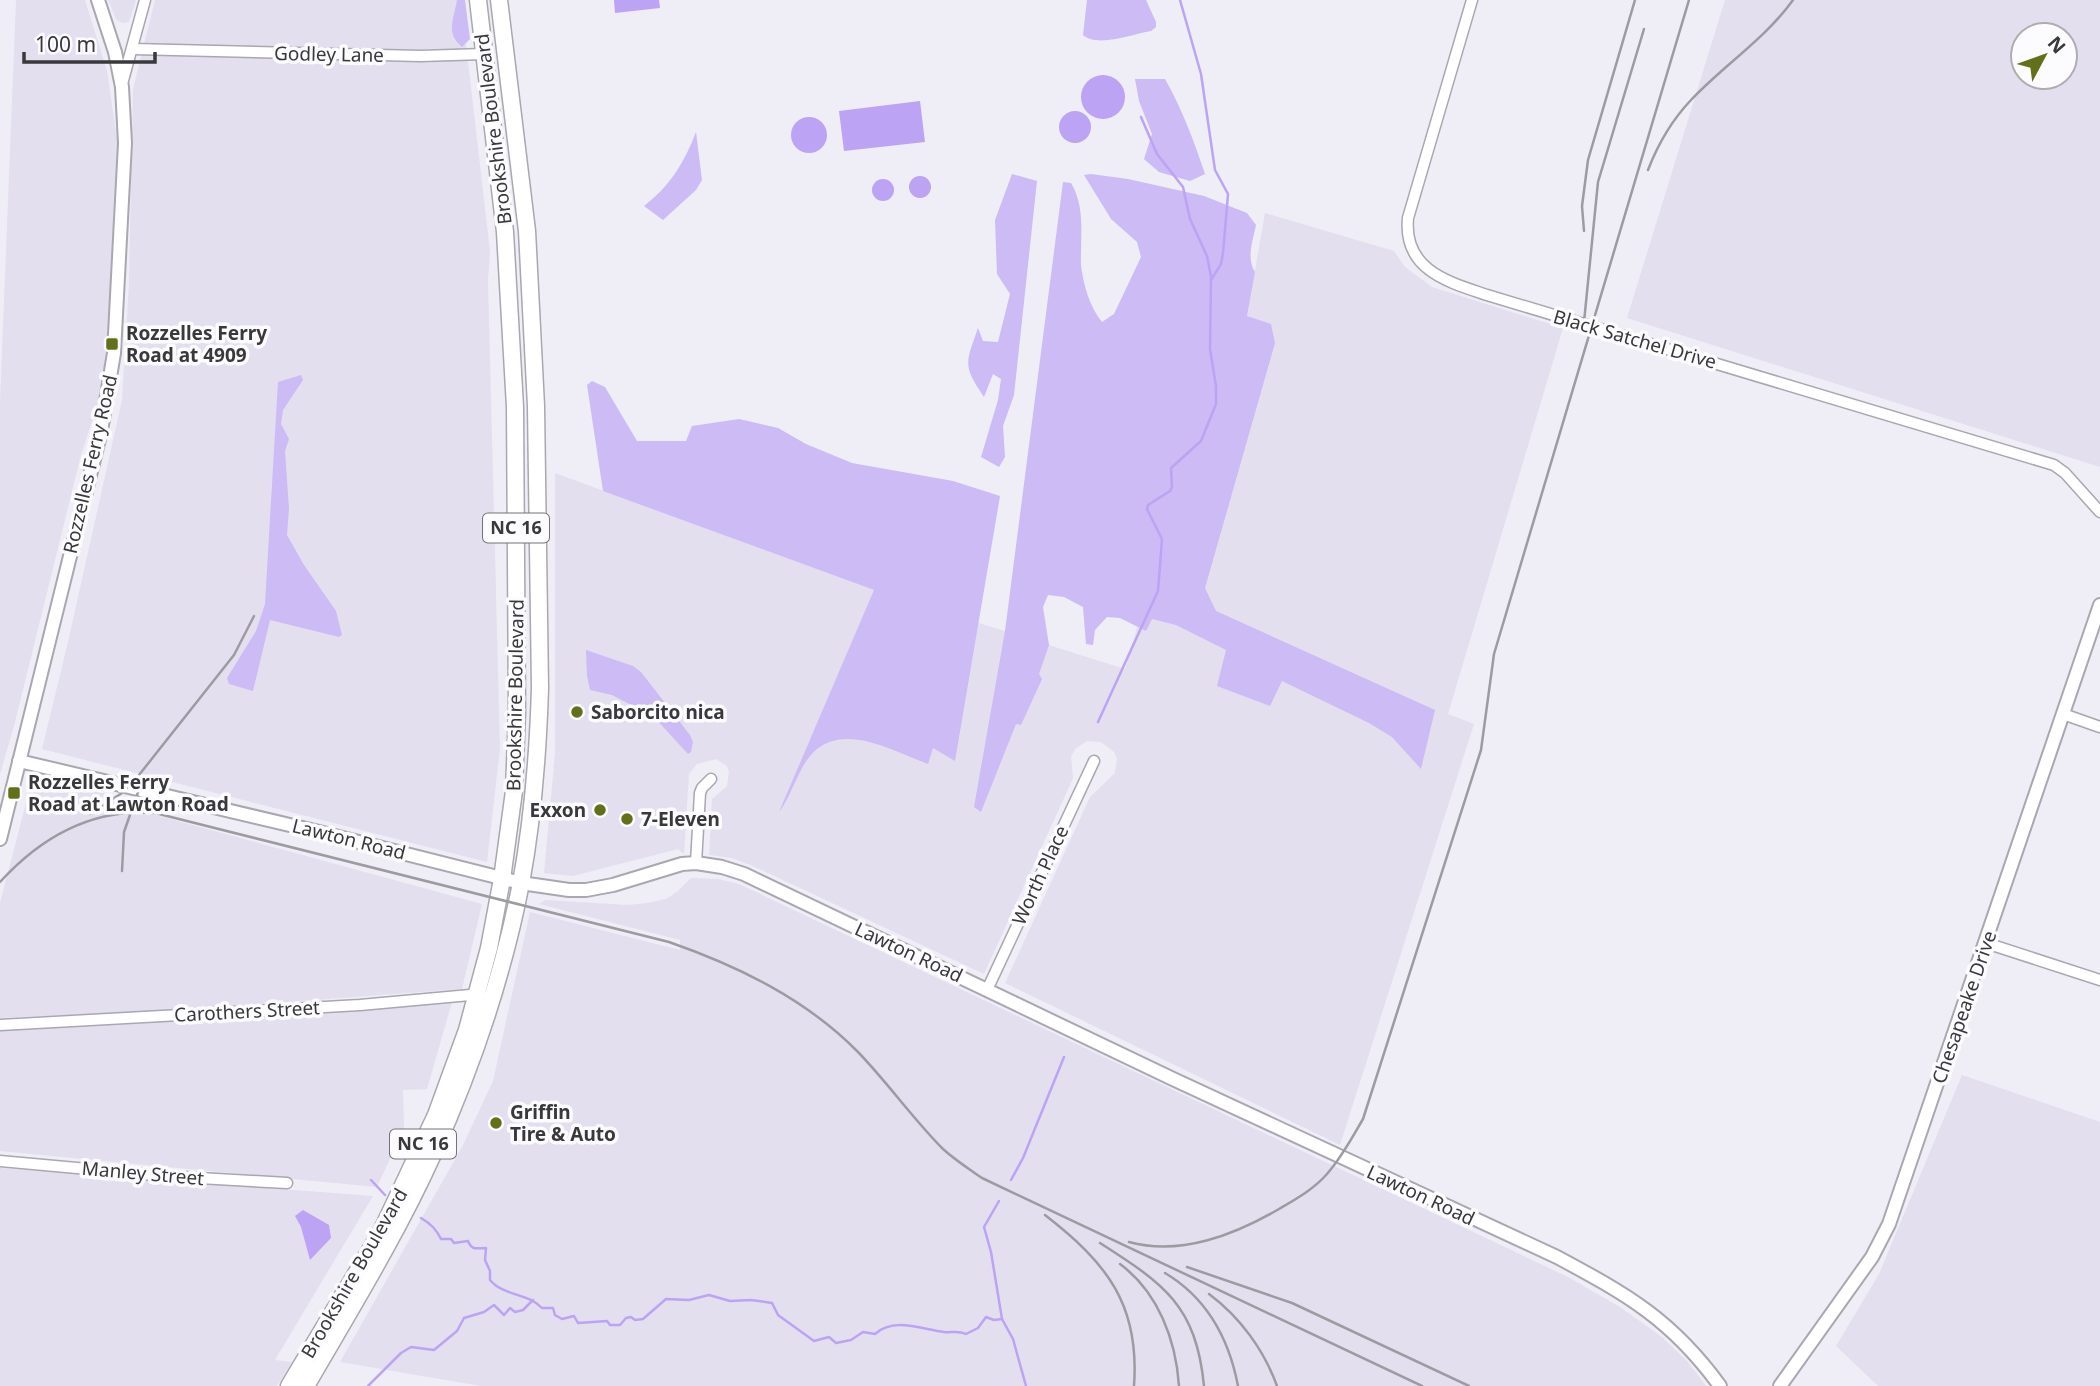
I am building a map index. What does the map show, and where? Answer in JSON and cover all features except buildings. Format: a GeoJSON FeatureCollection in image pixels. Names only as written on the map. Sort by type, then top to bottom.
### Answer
{"type":"FeatureCollection","features":[{"type":"Feature","properties":{"kind":"highway","name":"Brookshire Boulevard"},"geometry":{"type":"LineString","coordinates":[[306,1386],[393,1234],[432,1156],[467,1074],[485,994],[489,948],[514,791],[517,722],[515,407],[505,232],[478,0]]}},
{"type":"Feature","properties":{"kind":"highway","name":"Brookshire Boulevard"},"geometry":{"type":"LineString","coordinates":[[289,1386],[381,1232],[398,1198],[436,1115],[485,994],[521,883],[535,777],[540,688],[536,406],[527,231],[499,0]]}},
{"type":"Feature","properties":{"kind":"highway"},"geometry":{"type":"LineString","coordinates":[[505,232],[527,231]]}},
{"type":"Feature","properties":{"kind":"street","name":"Rozzelles Ferry Road"},"geometry":{"type":"LineString","coordinates":[[0,839],[101,431],[111,374],[125,166],[122,87],[115,52],[98,0]]}},
{"type":"Feature","properties":{"kind":"street"},"geometry":{"type":"LineString","coordinates":[[122,87],[145,0]]}},
{"type":"Feature","properties":{"kind":"street","name":"Black Satchel Drive"},"geometry":{"type":"LineString","coordinates":[[1472,0],[1408,218],[1408,234],[1412,248],[1432,274],[1452,284],[1487,295],[2054,465],[2065,473],[2100,512]]}},
{"type":"Feature","properties":{"kind":"street","name":"Godley Lane"},"geometry":{"type":"LineString","coordinates":[[133,49],[421,56],[484,54]]}},
{"type":"Feature","properties":{"kind":"street","name":"Chesapeake Drive"},"geometry":{"type":"LineString","coordinates":[[1780,1386],[1872,1257],[1889,1224],[2100,605]]}},
{"type":"Feature","properties":{"kind":"street"},"geometry":{"type":"LineString","coordinates":[[2063,714],[2100,727]]}},
{"type":"Feature","properties":{"kind":"street","name":"Lawton Road"},"geometry":{"type":"LineString","coordinates":[[19,761],[330,834],[521,883],[586,890],[613,885],[682,864],[696,863],[744,874],[1173,1079],[1557,1257],[1637,1302],[1667,1325],[1694,1351],[1720,1386]]}},
{"type":"Feature","properties":{"kind":"street","name":"Worth Place"},"geometry":{"type":"LineString","coordinates":[[987,990],[1094,761]]}},
{"type":"Feature","properties":{"kind":"street"},"geometry":{"type":"LineString","coordinates":[[696,863],[701,793],[710,779]]}},
{"type":"Feature","properties":{"kind":"street"},"geometry":{"type":"LineString","coordinates":[[1986,943],[2100,980]]}},
{"type":"Feature","properties":{"kind":"street","name":"Carothers Street"},"geometry":{"type":"LineString","coordinates":[[0,1025],[485,994]]}},
{"type":"Feature","properties":{"kind":"street","name":"Manley Street"},"geometry":{"type":"LineString","coordinates":[[0,1161],[164,1176],[287,1183]]}},
{"type":"Feature","properties":{"kind":"shaded area"},"geometry":{"type":"Polygon","coordinates":[[[16,0],[85,0],[107,71],[119,152],[105,370],[0,774],[0,402],[16,0]]]}},
{"type":"Feature","properties":{"kind":"shaded area"},"geometry":{"type":"Polygon","coordinates":[[[108,0],[136,0],[129,22],[122,23],[116,19],[108,0]]]}},
{"type":"Feature","properties":{"kind":"shaded area"},"geometry":{"type":"Polygon","coordinates":[[[155,0],[461,0],[490,252],[488,280],[500,749],[487,862],[42,749],[122,400],[129,284],[133,89],[155,0]]]}},
{"type":"Feature","properties":{"kind":"shaded area"},"geometry":{"type":"Polygon","coordinates":[[[457,0],[465,0],[470,39],[462,47],[452,31],[457,0]]]}},
{"type":"Feature","properties":{"kind":"shaded area"},"geometry":{"type":"Polygon","coordinates":[[[614,0],[659,0],[660,8],[615,13],[614,0]]]}},
{"type":"Feature","properties":{"kind":"shaded area"},"geometry":{"type":"Polygon","coordinates":[[[1087,0],[1146,0],[1156,27],[1151,31],[1116,39],[1089,39],[1083,35],[1087,0]]]}},
{"type":"Feature","properties":{"kind":"shaded area"},"geometry":{"type":"Polygon","coordinates":[[[1725,0],[2100,0],[2100,467],[1627,318],[1725,0]]]}},
{"type":"Feature","properties":{"kind":"shaded area"},"geometry":{"type":"Polygon","coordinates":[[[1103,75],[1118,82],[1125,97],[1118,112],[1103,119],[1088,112],[1081,97],[1088,82],[1103,75]]]}},
{"type":"Feature","properties":{"kind":"shaded area"},"geometry":{"type":"Polygon","coordinates":[[[1135,79],[1165,79],[1187,125],[1205,174],[1190,181],[1159,172],[1144,159],[1152,134],[1139,101],[1135,79]]]}},
{"type":"Feature","properties":{"kind":"shaded area"},"geometry":{"type":"Polygon","coordinates":[[[920,101],[925,142],[844,151],[839,111],[920,101]]]}},
{"type":"Feature","properties":{"kind":"shaded area"},"geometry":{"type":"Polygon","coordinates":[[[1075,111],[1086,116],[1091,127],[1086,138],[1075,143],[1064,138],[1059,127],[1064,116],[1075,111]]]}},
{"type":"Feature","properties":{"kind":"shaded area"},"geometry":{"type":"Polygon","coordinates":[[[809,117],[821,123],[827,135],[821,147],[809,153],[797,147],[791,135],[797,123],[809,117]]]}},
{"type":"Feature","properties":{"kind":"shaded area"},"geometry":{"type":"Polygon","coordinates":[[[696,132],[702,180],[696,190],[663,220],[644,206],[661,191],[675,173],[696,132]]]}},
{"type":"Feature","properties":{"kind":"shaded area"},"geometry":{"type":"Polygon","coordinates":[[[1012,174],[1037,181],[1014,395],[1003,426],[1005,457],[999,467],[981,457],[998,400],[1001,379],[993,374],[984,397],[972,378],[968,364],[978,328],[983,341],[998,342],[1010,294],[997,274],[995,220],[1012,174]]]}},
{"type":"Feature","properties":{"kind":"shaded area"},"geometry":{"type":"Polygon","coordinates":[[[1084,175],[1128,179],[1204,196],[1247,213],[1256,225],[1251,255],[1255,272],[1247,316],[1271,324],[1275,343],[1205,588],[1216,611],[1435,710],[1421,769],[1392,737],[1282,681],[1270,706],[1217,686],[1226,650],[1176,625],[1152,619],[1146,631],[1120,618],[1107,617],[1095,630],[1093,645],[1086,644],[1083,607],[1064,597],[1048,595],[1043,607],[1049,645],[1039,674],[1042,679],[1021,725],[1016,724],[981,812],[974,807],[1005,631],[1063,182],[1071,183],[1079,203],[1083,280],[1091,303],[1102,322],[1114,314],[1141,257],[1137,242],[1111,219],[1084,175]]]}},
{"type":"Feature","properties":{"kind":"shaded area"},"geometry":{"type":"Polygon","coordinates":[[[920,176],[928,179],[931,187],[928,195],[920,198],[912,195],[909,187],[912,179],[920,176]]]}},
{"type":"Feature","properties":{"kind":"shaded area"},"geometry":{"type":"Polygon","coordinates":[[[883,179],[891,182],[894,190],[891,198],[883,201],[875,198],[872,190],[875,182],[883,179]]]}},
{"type":"Feature","properties":{"kind":"shaded area"},"geometry":{"type":"Polygon","coordinates":[[[1265,213],[1394,251],[1405,267],[1432,287],[1563,328],[1448,714],[1474,724],[1340,1145],[1005,983],[1090,797],[1115,773],[1117,758],[1114,752],[1101,742],[1087,741],[1075,749],[1071,757],[1073,778],[984,974],[755,867],[732,858],[709,855],[712,799],[727,786],[729,772],[727,766],[716,759],[697,764],[689,774],[684,854],[678,849],[573,876],[544,873],[555,754],[555,473],[874,590],[1125,669],[1147,594],[1271,325],[1247,316],[1265,213]]]}},
{"type":"Feature","properties":{"kind":"shaded area"},"geometry":{"type":"Polygon","coordinates":[[[301,375],[303,380],[283,410],[281,424],[289,439],[285,451],[289,509],[287,535],[336,611],[342,635],[339,637],[270,620],[253,691],[229,684],[227,678],[256,631],[265,604],[278,382],[301,375]]]}},
{"type":"Feature","properties":{"kind":"shaded area"},"geometry":{"type":"Polygon","coordinates":[[[592,381],[605,387],[637,441],[686,441],[692,426],[739,419],[778,428],[806,444],[852,463],[953,481],[1000,496],[955,761],[933,748],[928,764],[868,742],[838,740],[824,745],[811,755],[779,812],[874,590],[603,491],[587,385],[592,381]]]}},
{"type":"Feature","properties":{"kind":"shaded area"},"geometry":{"type":"Polygon","coordinates":[[[586,650],[633,666],[641,672],[690,735],[693,742],[691,752],[688,754],[654,717],[612,695],[590,690],[586,650]]]}},
{"type":"Feature","properties":{"kind":"shaded area"},"geometry":{"type":"Polygon","coordinates":[[[33,776],[135,801],[134,809],[482,904],[462,989],[179,1010],[0,1018],[0,903],[33,776]]]}},
{"type":"Feature","properties":{"kind":"shaded area"},"geometry":{"type":"Polygon","coordinates":[[[691,878],[718,879],[739,884],[1568,1277],[1620,1307],[1662,1337],[1688,1362],[1706,1386],[481,1386],[340,1362],[462,1147],[493,1081],[530,912],[680,950],[680,940],[539,904],[545,900],[627,905],[647,903],[666,899],[691,878]]]}},
{"type":"Feature","properties":{"kind":"shaded area"},"geometry":{"type":"Polygon","coordinates":[[[452,1002],[427,1089],[403,1090],[404,1128],[377,1187],[0,1151],[0,1029],[452,1002]]]}},
{"type":"Feature","properties":{"kind":"shaded area"},"geometry":{"type":"Polygon","coordinates":[[[1962,1075],[2100,1122],[2100,1386],[1878,1386],[1836,1346],[1879,1274],[1962,1075]]]}},
{"type":"Feature","properties":{"kind":"shaded area"},"geometry":{"type":"Polygon","coordinates":[[[0,1168],[373,1196],[275,1360],[292,1362],[277,1386],[0,1386],[0,1168]]]}},
{"type":"Feature","properties":{"kind":"shaded area"},"geometry":{"type":"Polygon","coordinates":[[[303,1210],[329,1225],[331,1238],[310,1260],[301,1227],[295,1216],[303,1210]]]}},
{"type":"Feature","properties":{"kind":"waterway"},"geometry":{"type":"LineString","coordinates":[[1180,0],[1201,74],[1215,170],[1228,194],[1221,264],[1211,280]]}},
{"type":"Feature","properties":{"kind":"waterway"},"geometry":{"type":"LineString","coordinates":[[1098,722],[1158,591],[1162,539],[1147,509],[1148,505],[1170,491],[1171,468],[1201,441],[1216,404],[1210,349],[1211,277],[1207,256],[1190,219],[1183,187],[1157,154],[1141,117]]}},
{"type":"Feature","properties":{"kind":"waterway"},"geometry":{"type":"LineString","coordinates":[[1011,1180],[1023,1158],[1064,1057]]}},
{"type":"Feature","properties":{"kind":"waterway"},"geometry":{"type":"LineString","coordinates":[[371,1180],[385,1195]]}},
{"type":"Feature","properties":{"kind":"waterway"},"geometry":{"type":"LineString","coordinates":[[999,1201],[984,1227],[1002,1319],[1013,1339],[1026,1386]]}},
{"type":"Feature","properties":{"kind":"waterway"},"geometry":{"type":"LineString","coordinates":[[421,1218],[433,1227],[441,1239],[451,1239],[454,1243],[468,1241],[473,1248],[486,1248],[485,1260],[490,1271],[490,1280],[495,1285],[542,1308],[553,1308],[555,1315],[562,1319],[574,1316],[578,1323],[607,1321],[610,1325],[620,1325],[626,1318],[643,1319],[666,1299],[689,1300],[709,1295],[730,1301],[772,1303],[778,1315],[814,1341],[829,1337],[836,1343],[851,1340],[863,1332],[875,1334],[882,1329],[899,1325],[966,1334],[978,1328],[986,1317],[1002,1319]]}},
{"type":"Feature","properties":{"kind":"waterway"},"geometry":{"type":"LineString","coordinates":[[368,1386],[401,1353],[411,1347],[434,1350],[457,1331],[464,1318],[484,1312],[494,1305],[504,1315],[510,1308],[515,1312],[523,1310],[533,1300]]}},
{"type":"Feature","properties":{"kind":"railway"},"geometry":{"type":"LineString","coordinates":[[1584,231],[1582,206],[1588,160],[1635,0]]}},
{"type":"Feature","properties":{"kind":"railway"},"geometry":{"type":"LineString","coordinates":[[1129,1242],[1149,1246],[1187,1245],[1225,1235],[1262,1218],[1311,1189],[1322,1179],[1342,1154],[1363,1119],[1481,750],[1494,654],[1689,0]]}},
{"type":"Feature","properties":{"kind":"railway"},"geometry":{"type":"LineString","coordinates":[[1648,170],[1666,133],[1684,108],[1757,40],[1793,0]]}},
{"type":"Feature","properties":{"kind":"railway"},"geometry":{"type":"LineString","coordinates":[[1583,332],[1598,182],[1644,29]]}},
{"type":"Feature","properties":{"kind":"railway"},"geometry":{"type":"LineString","coordinates":[[90,814],[122,793],[139,775],[234,655],[254,616]]}},
{"type":"Feature","properties":{"kind":"railway"},"geometry":{"type":"LineString","coordinates":[[122,871],[124,832],[143,778]]}},
{"type":"Feature","properties":{"kind":"railway"},"geometry":{"type":"LineString","coordinates":[[0,882],[33,851],[70,828],[110,815],[155,813],[669,942],[745,973],[794,1000],[816,1016],[858,1052],[943,1149],[982,1178],[1422,1386]]}},
{"type":"Feature","properties":{"kind":"railway"},"geometry":{"type":"LineString","coordinates":[[1045,1215],[1086,1251],[1115,1288],[1125,1309],[1131,1332],[1134,1386]]}},
{"type":"Feature","properties":{"kind":"railway"},"geometry":{"type":"LineString","coordinates":[[1100,1243],[1142,1271],[1173,1299],[1193,1335],[1204,1386]]}},
{"type":"Feature","properties":{"kind":"railway"},"geometry":{"type":"LineString","coordinates":[[1120,1264],[1145,1288],[1163,1318],[1174,1351],[1179,1386]]}},
{"type":"Feature","properties":{"kind":"railway"},"geometry":{"type":"LineString","coordinates":[[1187,1267],[1292,1303],[1469,1386]]}},
{"type":"Feature","properties":{"kind":"railway"},"geometry":{"type":"LineString","coordinates":[[1165,1273],[1193,1295],[1214,1321],[1229,1352],[1238,1386]]}},
{"type":"Feature","properties":{"kind":"railway"},"geometry":{"type":"LineString","coordinates":[[1209,1294],[1231,1313],[1250,1335],[1277,1386]]}},
{"type":"Feature","properties":{"kind":"place","name":"Rozzelles Ferry Road at 4909"},"geometry":{"type":"Point","coordinates":[112,344]}},
{"type":"Feature","properties":{"kind":"place","name":"Saborcito nica"},"geometry":{"type":"Point","coordinates":[577,712]}},
{"type":"Feature","properties":{"kind":"place","name":"Rozzelles Ferry Road at Lawton Road"},"geometry":{"type":"Point","coordinates":[14,793]}},
{"type":"Feature","properties":{"kind":"place","name":"Exxon"},"geometry":{"type":"Point","coordinates":[600,810]}},
{"type":"Feature","properties":{"kind":"place","name":"7-Eleven"},"geometry":{"type":"Point","coordinates":[627,819]}},
{"type":"Feature","properties":{"kind":"place","name":"Griffin Tire & Auto"},"geometry":{"type":"Point","coordinates":[496,1123]}}]}
